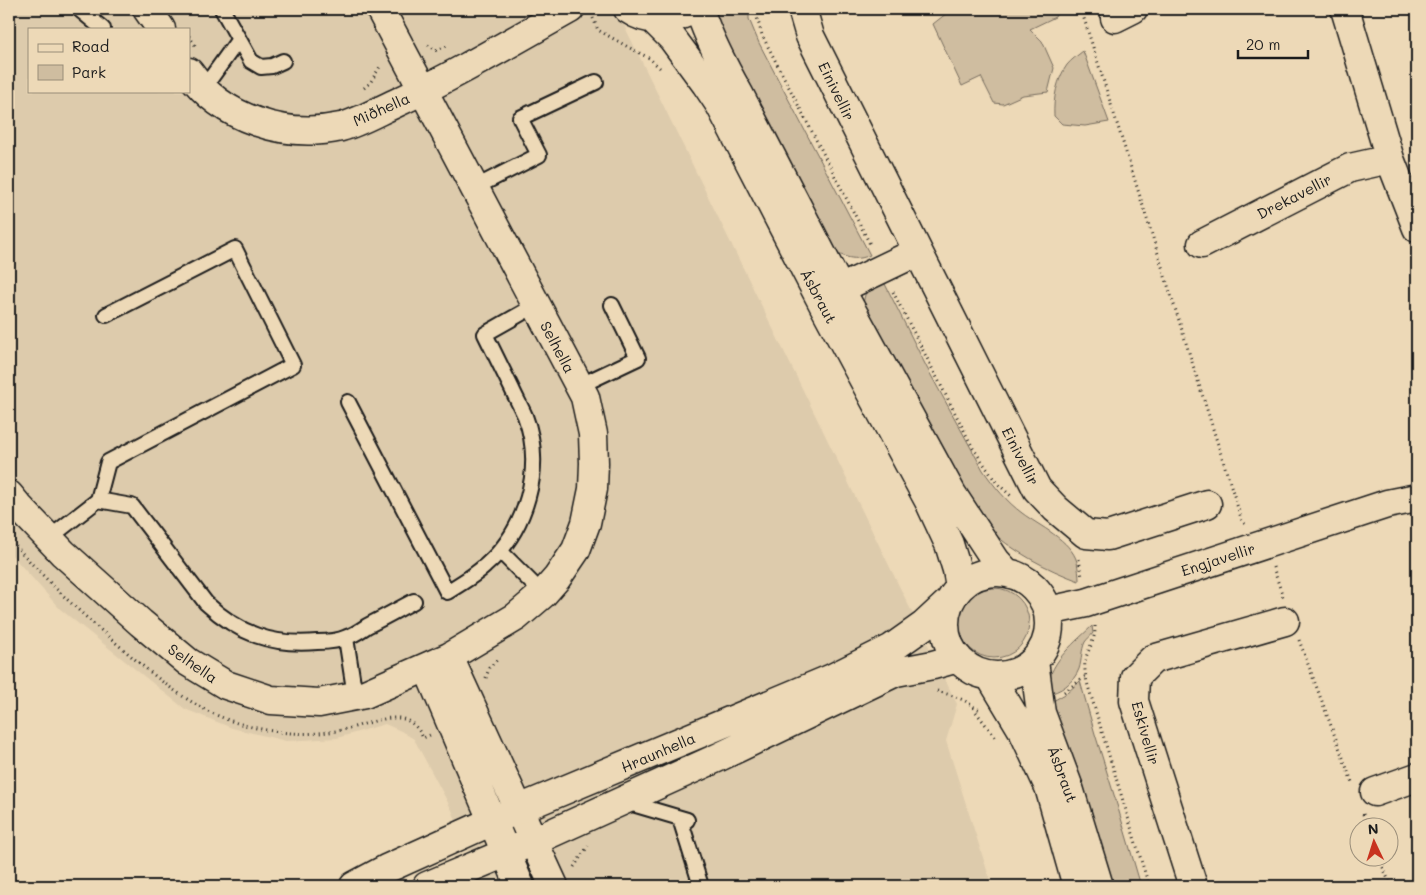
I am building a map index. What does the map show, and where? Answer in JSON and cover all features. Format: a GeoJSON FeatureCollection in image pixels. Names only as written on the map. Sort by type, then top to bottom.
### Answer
{"type":"FeatureCollection","features":[{"type":"Feature","properties":{"kind":"street"},"geometry":{"type":"LineString","coordinates":[[147,9],[160,28]]}},
{"type":"Feature","properties":{"kind":"street","name":"Selhella"},"geometry":{"type":"LineString","coordinates":[[9,495],[63,553],[188,662],[226,685],[271,700],[318,703],[365,694],[438,662],[516,617],[543,594],[557,578],[576,550],[586,523],[593,489],[593,434],[584,397],[380,9]]}},
{"type":"Feature","properties":{"kind":"street"},"geometry":{"type":"LineString","coordinates":[[628,9],[635,14],[653,19],[669,19],[684,15],[693,9]]}},
{"type":"Feature","properties":{"kind":"street","name":"Ásbraut"},"geometry":{"type":"LineString","coordinates":[[698,9],[720,62],[743,102],[840,289],[952,494],[996,561],[1007,573]]}},
{"type":"Feature","properties":{"kind":"street","name":"Einivellir"},"geometry":{"type":"LineString","coordinates":[[804,9],[803,12],[810,36],[1037,489],[1056,509],[1086,534],[1108,536],[1207,504]]}},
{"type":"Feature","properties":{"kind":"street"},"geometry":{"type":"LineString","coordinates":[[1345,9],[1390,159],[1417,228]]}},
{"type":"Feature","properties":{"kind":"street","name":"Miðhella"},"geometry":{"type":"LineString","coordinates":[[203,77],[219,102],[237,114],[277,128],[298,131],[320,130],[362,120],[581,12]]}},
{"type":"Feature","properties":{"kind":"street","name":"Ásbraut"},"geometry":{"type":"LineString","coordinates":[[653,19],[672,38],[720,105],[824,306],[929,501],[949,544],[957,570],[955,594]]}},
{"type":"Feature","properties":{"kind":"street","name":"Drekavellir"},"geometry":{"type":"LineString","coordinates":[[1202,244],[1350,168],[1390,159]]}},
{"type":"Feature","properties":{"kind":"street"},"geometry":{"type":"LineString","coordinates":[[840,289],[917,252]]}},
{"type":"Feature","properties":{"kind":"street","name":"Engjavellir"},"geometry":{"type":"LineString","coordinates":[[1386,504],[1417,477]]}},
{"type":"Feature","properties":{"kind":"street","name":"Engjavellir"},"geometry":{"type":"LineString","coordinates":[[1048,611],[1086,603],[1386,504],[1417,498]]}},
{"type":"Feature","properties":{"kind":"street"},"geometry":{"type":"LineString","coordinates":[[994,572],[1007,573],[1021,577],[1034,586],[1043,598],[1048,611],[1050,629],[1044,647],[1034,661],[1014,674],[990,676],[967,666],[958,658],[951,648],[945,624],[947,612],[955,594],[970,580],[982,574],[994,572]]}},
{"type":"Feature","properties":{"kind":"street","name":"Hraunhella"},"geometry":{"type":"LineString","coordinates":[[354,886],[386,869],[519,809],[830,679],[892,648],[923,626],[955,594]]}},
{"type":"Feature","properties":{"kind":"street","name":"Eskivellir"},"geometry":{"type":"LineString","coordinates":[[1193,886],[1134,701],[1135,677],[1153,659],[1289,619]]}},
{"type":"Feature","properties":{"kind":"street","name":"Hraunhella"},"geometry":{"type":"LineString","coordinates":[[427,886],[623,801],[896,672],[958,658]]}},
{"type":"Feature","properties":{"kind":"street","name":"Ásbraut"},"geometry":{"type":"LineString","coordinates":[[1034,661],[1041,713],[1069,788],[1100,886]]}},
{"type":"Feature","properties":{"kind":"street"},"geometry":{"type":"LineString","coordinates":[[438,662],[519,809],[553,885]]}},
{"type":"Feature","properties":{"kind":"street"},"geometry":{"type":"LineString","coordinates":[[438,662],[492,821],[520,886]]}},
{"type":"Feature","properties":{"kind":"street","name":"Ásbraut"},"geometry":{"type":"LineString","coordinates":[[990,676],[1023,731],[1049,787],[1077,886]]}},
{"type":"Feature","properties":{"kind":"street"},"geometry":{"type":"LineString","coordinates":[[1363,796],[1417,777]]}},
{"type":"Feature","properties":{"kind":"lane"},"geometry":{"type":"LineString","coordinates":[[79,9],[102,28]]}},
{"type":"Feature","properties":{"kind":"lane"},"geometry":{"type":"LineString","coordinates":[[222,9],[251,61],[261,67],[272,66],[284,61]]}},
{"type":"Feature","properties":{"kind":"lane"},"geometry":{"type":"LineString","coordinates":[[203,77],[239,39]]}},
{"type":"Feature","properties":{"kind":"lane"},"geometry":{"type":"LineString","coordinates":[[474,188],[538,156],[520,118],[596,82]]}},
{"type":"Feature","properties":{"kind":"lane"},"geometry":{"type":"LineString","coordinates":[[48,538],[98,500],[108,462],[293,364],[235,250],[106,315]]}},
{"type":"Feature","properties":{"kind":"lane"},"geometry":{"type":"LineString","coordinates":[[348,402],[447,592],[486,566],[500,551],[512,535],[522,516],[528,497],[533,457],[525,417],[485,334],[536,305]]}},
{"type":"Feature","properties":{"kind":"lane"},"geometry":{"type":"LineString","coordinates":[[579,386],[638,358],[612,305]]}},
{"type":"Feature","properties":{"kind":"lane"},"geometry":{"type":"LineString","coordinates":[[98,500],[132,506],[206,603],[235,626],[270,640],[307,643],[346,638],[414,601]]}},
{"type":"Feature","properties":{"kind":"lane"},"geometry":{"type":"LineString","coordinates":[[500,551],[543,594]]}},
{"type":"Feature","properties":{"kind":"lane"},"geometry":{"type":"LineString","coordinates":[[346,638],[355,696]]}},
{"type":"Feature","properties":{"kind":"lane"},"geometry":{"type":"LineString","coordinates":[[623,801],[684,821],[701,886]]}},
{"type":"Feature","properties":{"kind":"path"},"geometry":{"type":"LineString","coordinates":[[757,9],[757,20],[762,34],[830,164],[973,448],[996,482],[1013,498]]}},
{"type":"Feature","properties":{"kind":"path"},"geometry":{"type":"LineString","coordinates":[[1081,9],[1242,521],[1264,544],[1289,619],[1363,796],[1366,818]]}},
{"type":"Feature","properties":{"kind":"path"},"geometry":{"type":"LineString","coordinates":[[581,12],[598,30],[649,58],[663,71]]}},
{"type":"Feature","properties":{"kind":"path"},"geometry":{"type":"LineString","coordinates":[[190,38],[202,56],[203,77]]}},
{"type":"Feature","properties":{"kind":"path"},"geometry":{"type":"LineString","coordinates":[[363,89],[370,83],[383,61],[402,51]]}},
{"type":"Feature","properties":{"kind":"path"},"geometry":{"type":"LineString","coordinates":[[1075,552],[1081,565],[1083,594],[1095,627],[1095,636],[1085,664],[1086,676],[1149,886]]}},
{"type":"Feature","properties":{"kind":"path"},"geometry":{"type":"LineString","coordinates":[[925,665],[924,691],[937,691],[949,694],[969,703],[998,742]]}},
{"type":"Feature","properties":{"kind":"path"},"geometry":{"type":"LineString","coordinates":[[1038,701],[1063,693],[1086,676]]}},
{"type":"Feature","properties":{"kind":"path"},"geometry":{"type":"LineString","coordinates":[[973,708],[990,710],[1009,707]]}},
{"type":"Feature","properties":{"kind":"path"},"geometry":{"type":"LineString","coordinates":[[553,885],[572,870],[590,843]]}},
{"type":"Feature","properties":{"kind":"path"},"geometry":{"type":"LineString","coordinates":[[1383,868],[1391,886]]}},
{"type":"Feature","properties":{"kind":"shaded area"},"geometry":{"type":"Polygon","coordinates":[[[9,9],[616,9],[957,704],[946,741],[992,886],[481,886],[452,810],[414,739],[385,724],[337,738],[286,741],[232,728],[185,709],[60,609],[9,552],[9,9]]]}},
{"type":"Feature","properties":{"kind":"green space"},"geometry":{"type":"Polygon","coordinates":[[[715,9],[749,9],[749,19],[759,43],[870,255],[860,258],[849,258],[830,249],[714,18],[715,9]]]}},
{"type":"Feature","properties":{"kind":"green space"},"geometry":{"type":"Polygon","coordinates":[[[952,9],[1059,9],[1055,17],[1030,29],[1042,41],[1054,68],[1048,92],[1023,95],[1003,104],[994,103],[981,77],[962,86],[933,24],[952,9]]]}},
{"type":"Feature","properties":{"kind":"green space"},"geometry":{"type":"Polygon","coordinates":[[[1083,51],[1109,122],[1085,126],[1062,124],[1054,116],[1054,103],[1058,83],[1067,65],[1083,51]]]}},
{"type":"Feature","properties":{"kind":"green space"},"geometry":{"type":"Polygon","coordinates":[[[881,276],[927,368],[983,470],[1011,504],[1054,534],[1068,547],[1074,554],[1077,562],[1079,581],[1042,565],[1007,544],[983,524],[965,504],[863,303],[866,291],[881,276]]]}},
{"type":"Feature","properties":{"kind":"green space"},"geometry":{"type":"Polygon","coordinates":[[[1001,588],[1014,594],[1023,603],[1027,609],[1029,623],[1027,637],[1019,648],[1008,656],[987,658],[980,656],[969,648],[961,637],[959,616],[961,609],[969,598],[980,590],[1001,588]]]}},
{"type":"Feature","properties":{"kind":"green space"},"geometry":{"type":"Polygon","coordinates":[[[1092,626],[1093,633],[1085,642],[1077,674],[1066,686],[1056,692],[1046,694],[1051,673],[1056,664],[1069,648],[1092,626]]]}},
{"type":"Feature","properties":{"kind":"green space"},"geometry":{"type":"Polygon","coordinates":[[[1080,681],[1141,886],[1106,886],[1047,712],[1053,701],[1067,693],[1080,681]]]}}]}
